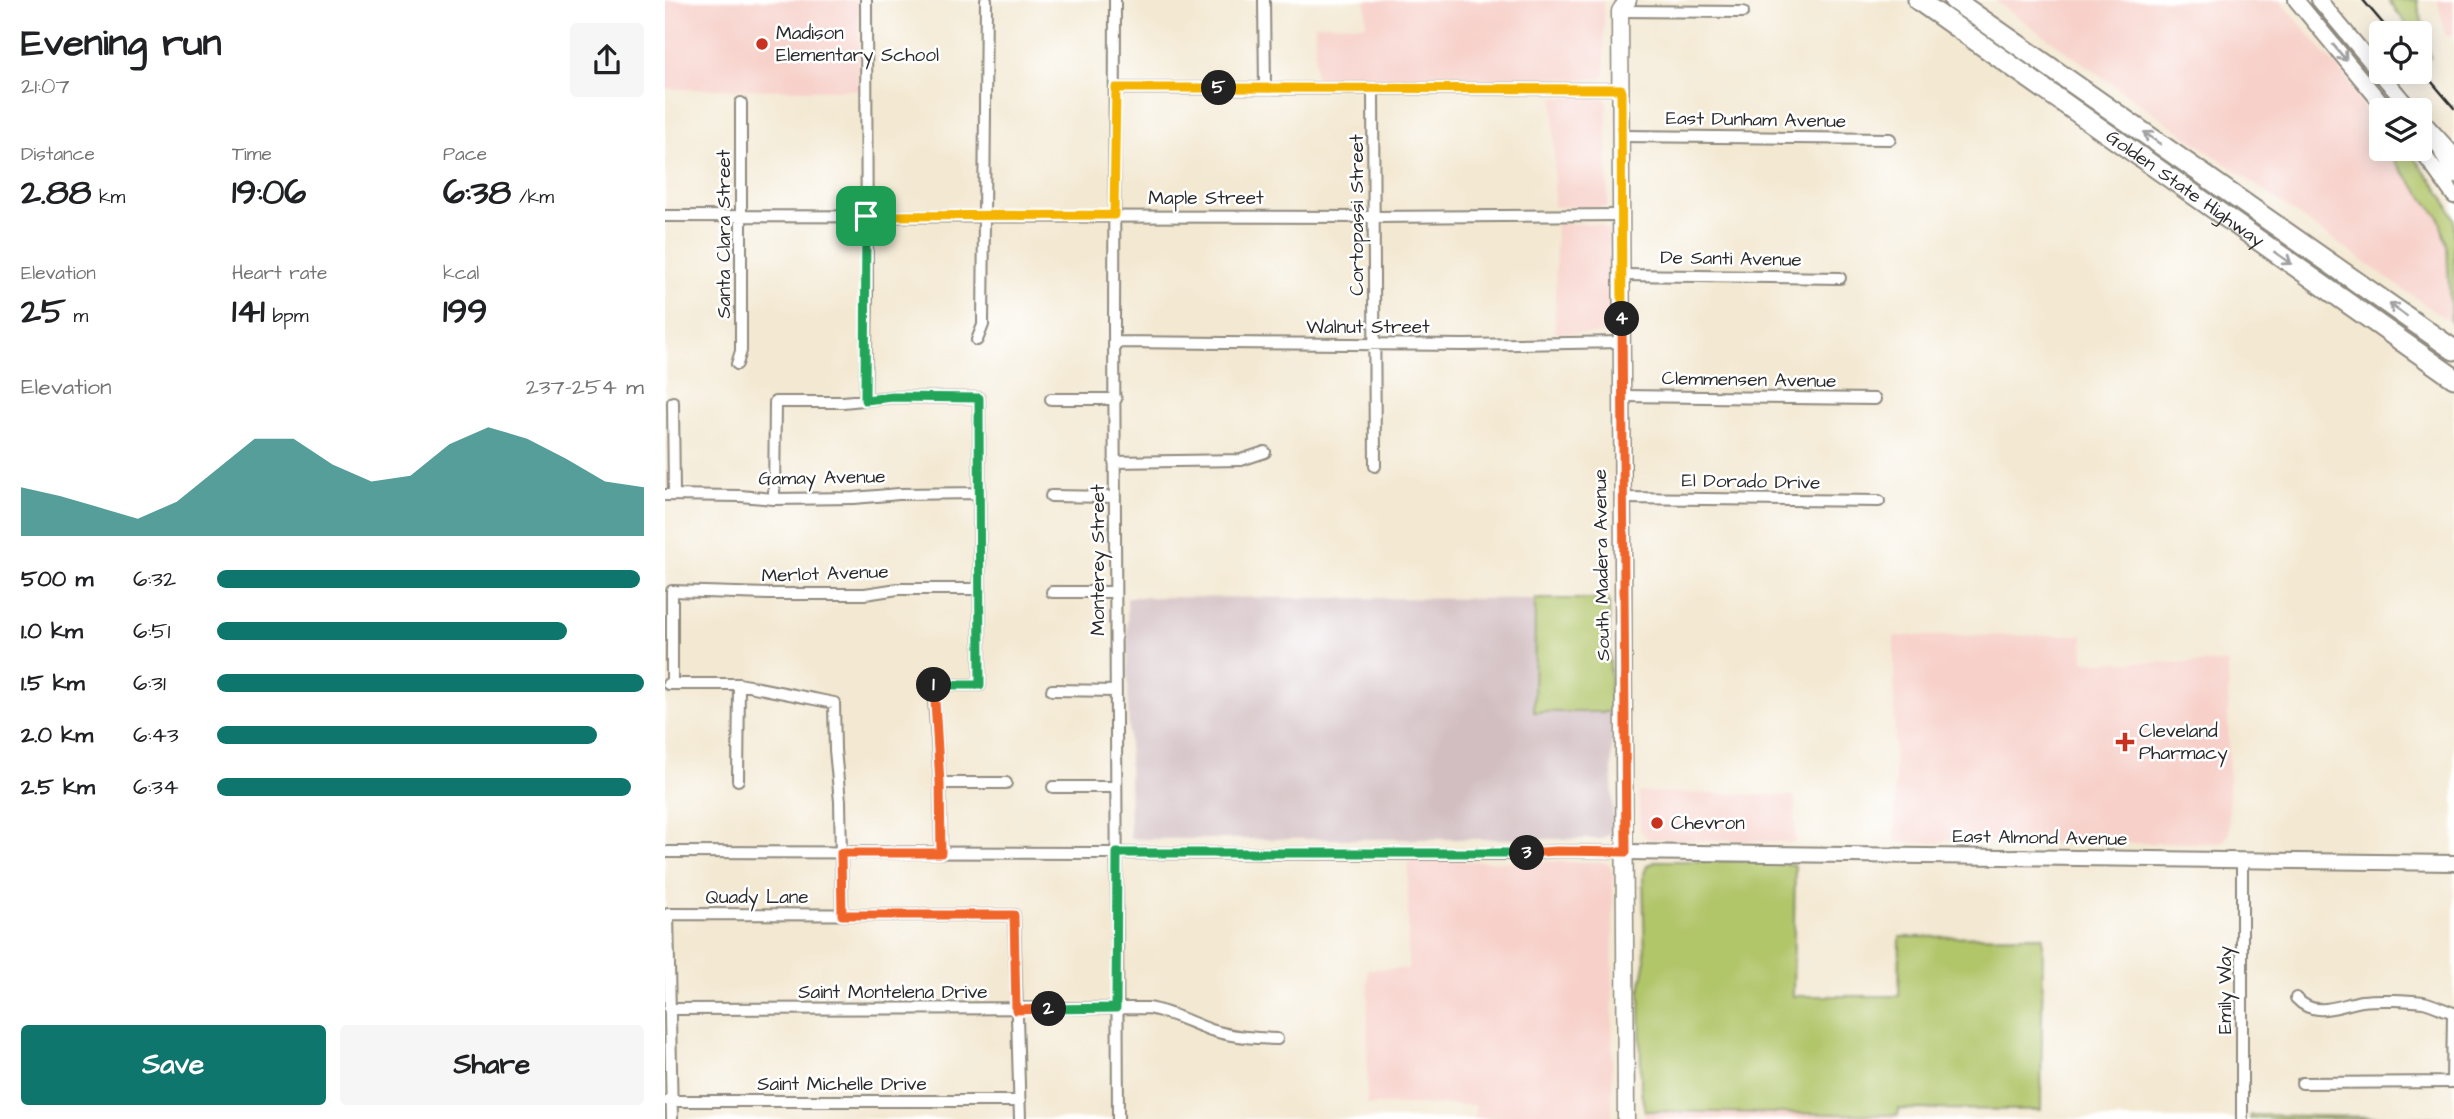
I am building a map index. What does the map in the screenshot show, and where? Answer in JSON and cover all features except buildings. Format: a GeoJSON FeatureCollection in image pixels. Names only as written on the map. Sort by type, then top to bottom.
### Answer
{"type":"FeatureCollection","features":[{"type":"Feature","properties":{"kind":"highway"},"geometry":{"type":"LineString","coordinates":[[1903,0],[2047,91]]}},
{"type":"Feature","properties":{"kind":"highway","name":"Golden State Highway"},"geometry":{"type":"LineString","coordinates":[[1919,0],[2454,378]]}},
{"type":"Feature","properties":{"kind":"highway","name":"Golden State Highway"},"geometry":{"type":"LineString","coordinates":[[1954,0],[2454,349]]}},
{"type":"Feature","properties":{"kind":"highway"},"geometry":{"type":"LineString","coordinates":[[1972,0],[2061,75]]}},
{"type":"Feature","properties":{"kind":"highway"},"geometry":{"type":"LineString","coordinates":[[2432,135],[2454,159]]}},
{"type":"Feature","properties":{"kind":"main road"},"geometry":{"type":"LineString","coordinates":[[2296,0],[2378,98]]}},
{"type":"Feature","properties":{"kind":"main road"},"geometry":{"type":"LineString","coordinates":[[2319,0],[2401,98]]}},
{"type":"Feature","properties":{"kind":"main road","name":"South Madera Avenue"},"geometry":{"type":"LineString","coordinates":[[1620,4],[1626,1119]]}},
{"type":"Feature","properties":{"kind":"main road"},"geometry":{"type":"LineString","coordinates":[[2393,98],[2397,93]]}},
{"type":"Feature","properties":{"kind":"main road"},"geometry":{"type":"LineString","coordinates":[[2432,139],[2454,176]]}},
{"type":"Feature","properties":{"kind":"main road"},"geometry":{"type":"LineString","coordinates":[[2428,161],[2454,197]]}},
{"type":"Feature","properties":{"kind":"main road","name":"East Almond Avenue"},"geometry":{"type":"LineString","coordinates":[[1626,852],[2454,863]]}},
{"type":"Feature","properties":{"kind":"street"},"geometry":{"type":"LineString","coordinates":[[865,400],[866,0]]}},
{"type":"Feature","properties":{"kind":"street"},"geometry":{"type":"LineString","coordinates":[[977,340],[983,324],[986,0]]}},
{"type":"Feature","properties":{"kind":"street","name":"Monterey Street"},"geometry":{"type":"LineString","coordinates":[[1115,0],[1114,462],[1118,1119]]}},
{"type":"Feature","properties":{"kind":"street"},"geometry":{"type":"LineString","coordinates":[[1264,0],[1265,88]]}},
{"type":"Feature","properties":{"kind":"street"},"geometry":{"type":"LineString","coordinates":[[1620,4],[1742,12]]}},
{"type":"Feature","properties":{"kind":"street"},"geometry":{"type":"LineString","coordinates":[[1116,88],[1621,89]]}},
{"type":"Feature","properties":{"kind":"street","name":"Cortopassi Street"},"geometry":{"type":"LineString","coordinates":[[1373,89],[1375,466]]}},
{"type":"Feature","properties":{"kind":"street","name":"Santa Clara Street"},"geometry":{"type":"LineString","coordinates":[[737,364],[741,351],[741,103]]}},
{"type":"Feature","properties":{"kind":"street","name":"East Dunham Avenue"},"geometry":{"type":"LineString","coordinates":[[1621,136],[1890,139]]}},
{"type":"Feature","properties":{"kind":"street","name":"Maple Street"},"geometry":{"type":"LineString","coordinates":[[665,216],[1621,215]]}},
{"type":"Feature","properties":{"kind":"street","name":"De Santi Avenue"},"geometry":{"type":"LineString","coordinates":[[1622,275],[1840,278]]}},
{"type":"Feature","properties":{"kind":"street","name":"Walnut Street"},"geometry":{"type":"LineString","coordinates":[[1114,342],[1375,345],[1622,342]]}},
{"type":"Feature","properties":{"kind":"street","name":"Clemmensen Avenue"},"geometry":{"type":"LineString","coordinates":[[1622,396],[1875,399]]}},
{"type":"Feature","properties":{"kind":"street"},"geometry":{"type":"LineString","coordinates":[[774,499],[775,402],[843,402],[893,397],[979,398],[980,685],[933,685],[940,783],[941,853]]}},
{"type":"Feature","properties":{"kind":"street"},"geometry":{"type":"LineString","coordinates":[[1051,399],[1116,399]]}},
{"type":"Feature","properties":{"kind":"street"},"geometry":{"type":"LineString","coordinates":[[669,495],[673,402]]}},
{"type":"Feature","properties":{"kind":"street"},"geometry":{"type":"LineString","coordinates":[[1114,462],[1241,460],[1265,452]]}},
{"type":"Feature","properties":{"kind":"street","name":"Gamay Avenue"},"geometry":{"type":"LineString","coordinates":[[669,495],[774,499],[979,493]]}},
{"type":"Feature","properties":{"kind":"street"},"geometry":{"type":"LineString","coordinates":[[1051,496],[1115,496]]}},
{"type":"Feature","properties":{"kind":"street","name":"El Dorado Drive"},"geometry":{"type":"LineString","coordinates":[[1623,498],[1879,501]]}},
{"type":"Feature","properties":{"kind":"street","name":"Merlot Avenue"},"geometry":{"type":"LineString","coordinates":[[668,684],[672,591],[865,594],[898,589],[980,589]]}},
{"type":"Feature","properties":{"kind":"street"},"geometry":{"type":"LineString","coordinates":[[1052,592],[1115,592]]}},
{"type":"Feature","properties":{"kind":"street"},"geometry":{"type":"LineString","coordinates":[[668,684],[739,684],[834,703],[840,801],[842,915]]}},
{"type":"Feature","properties":{"kind":"street"},"geometry":{"type":"LineString","coordinates":[[738,779],[739,684]]}},
{"type":"Feature","properties":{"kind":"street"},"geometry":{"type":"LineString","coordinates":[[1052,690],[1116,691]]}},
{"type":"Feature","properties":{"kind":"street"},"geometry":{"type":"LineString","coordinates":[[940,783],[1006,783]]}},
{"type":"Feature","properties":{"kind":"street"},"geometry":{"type":"LineString","coordinates":[[1053,787],[1117,787]]}},
{"type":"Feature","properties":{"kind":"street"},"geometry":{"type":"LineString","coordinates":[[665,852],[1626,852]]}},
{"type":"Feature","properties":{"kind":"street","name":"Emily Way"},"geometry":{"type":"LineString","coordinates":[[2242,860],[2242,1119]]}},
{"type":"Feature","properties":{"kind":"street","name":"Quady Lane"},"geometry":{"type":"LineString","coordinates":[[669,1009],[668,914],[1014,915],[1016,1010]]}},
{"type":"Feature","properties":{"kind":"street"},"geometry":{"type":"LineString","coordinates":[[2296,998],[2303,1006],[2313,1010],[2342,1007],[2363,1001],[2424,1002],[2453,1013],[2453,1082],[2302,1083]]}},
{"type":"Feature","properties":{"kind":"street"},"geometry":{"type":"LineString","coordinates":[[669,1009],[668,1101],[672,1119]]}},
{"type":"Feature","properties":{"kind":"street","name":"Saint Montelena Drive"},"geometry":{"type":"LineString","coordinates":[[669,1009],[1163,1010],[1232,1036],[1277,1039]]}},
{"type":"Feature","properties":{"kind":"street"},"geometry":{"type":"LineString","coordinates":[[1016,1010],[1020,1119]]}},
{"type":"Feature","properties":{"kind":"street","name":"Saint Michelle Drive"},"geometry":{"type":"LineString","coordinates":[[668,1101],[1020,1101]]}},
{"type":"Feature","properties":{"kind":"shaded area","name":"Madison Elementary School"},"geometry":{"type":"Polygon","coordinates":[[[665,0],[858,0],[859,90],[665,89],[665,0]]]}},
{"type":"Feature","properties":{"kind":"shaded area"},"geometry":{"type":"Polygon","coordinates":[[[1366,0],[1603,0],[1605,74],[1602,79],[1315,79],[1315,24],[1366,25],[1366,0]]]}},
{"type":"Feature","properties":{"kind":"shaded area"},"geometry":{"type":"Polygon","coordinates":[[[1994,0],[2280,0],[2361,96],[2362,105],[2369,114],[2369,161],[2395,161],[2438,215],[2447,250],[2451,323],[1994,0]]]}},
{"type":"Feature","properties":{"kind":"shaded area"},"geometry":{"type":"Polygon","coordinates":[[[2438,0],[2454,0],[2454,35],[2445,36],[2438,0]]]}},
{"type":"Feature","properties":{"kind":"shaded area"},"geometry":{"type":"Polygon","coordinates":[[[1554,97],[1603,97],[1607,101],[1606,207],[1554,207],[1554,97]]]}},
{"type":"Feature","properties":{"kind":"shaded area"},"geometry":{"type":"Polygon","coordinates":[[[1556,223],[1602,224],[1609,231],[1608,327],[1601,334],[1555,333],[1556,223]]]}},
{"type":"Feature","properties":{"kind":"shaded area"},"geometry":{"type":"Polygon","coordinates":[[[1127,597],[1535,599],[1535,712],[1611,712],[1613,827],[1610,834],[1602,839],[1130,839],[1127,597]]]}},
{"type":"Feature","properties":{"kind":"shaded area"},"geometry":{"type":"Polygon","coordinates":[[[2083,635],[2084,662],[2228,663],[2229,834],[2221,843],[2017,843],[2004,840],[1963,840],[1959,837],[1942,843],[1895,842],[1894,636],[2083,635]]]}},
{"type":"Feature","properties":{"kind":"shaded area"},"geometry":{"type":"Polygon","coordinates":[[[1639,792],[1795,796],[1795,842],[1650,839],[1640,830],[1639,792]]]}},
{"type":"Feature","properties":{"kind":"shaded area"},"geometry":{"type":"Polygon","coordinates":[[[1408,861],[1602,862],[1609,865],[1613,873],[1612,1119],[1475,1119],[1475,1105],[1367,1105],[1368,969],[1408,969],[1408,861]]]}},
{"type":"Feature","properties":{"kind":"shaded area"},"geometry":{"type":"Polygon","coordinates":[[[1645,1111],[1898,1115],[1898,1119],[1645,1119],[1645,1111]]]}},
{"type":"Feature","properties":{"kind":"green space"},"geometry":{"type":"Polygon","coordinates":[[[2388,0],[2417,0],[2422,21],[2404,21],[2388,0]]]}},
{"type":"Feature","properties":{"kind":"green space"},"geometry":{"type":"Polygon","coordinates":[[[2395,161],[2416,161],[2439,191],[2454,220],[2454,325],[2451,323],[2447,248],[2439,217],[2395,161]]]}},
{"type":"Feature","properties":{"kind":"green space"},"geometry":{"type":"Polygon","coordinates":[[[1535,599],[1609,599],[1611,712],[1534,712],[1535,599]]]}},
{"type":"Feature","properties":{"kind":"green space"},"geometry":{"type":"Polygon","coordinates":[[[1657,861],[1768,861],[1795,865],[1793,996],[1899,996],[1900,937],[2043,936],[2041,1110],[1899,1109],[1898,1115],[1645,1111],[1641,1092],[1640,990],[1645,964],[1643,876],[1647,866],[1657,861]]]}},
{"type":"Feature","properties":{"kind":"green space"},"geometry":{"type":"Polygon","coordinates":[[[2250,1115],[2454,1118],[2454,1119],[2250,1119],[2250,1115]]]}},
{"type":"Feature","properties":{"kind":"railway"},"geometry":{"type":"LineString","coordinates":[[2363,0],[2381,21]]}},
{"type":"Feature","properties":{"kind":"railway"},"geometry":{"type":"LineString","coordinates":[[2432,82],[2454,108]]}},
{"type":"Feature","properties":{"kind":"place","name":"Madison Elementary School"},"geometry":{"type":"Point","coordinates":[762,44]}},
{"type":"Feature","properties":{"kind":"place","name":"Cleveland Pharmacy"},"geometry":{"type":"Point","coordinates":[2125,742]}},
{"type":"Feature","properties":{"kind":"place","name":"Chevron"},"geometry":{"type":"Point","coordinates":[1657,823]}},
{"type":"Feature","properties":{"kind":"route"},"geometry":{"type":"LineString","coordinates":[[1116,88],[1621,89],[1626,852],[1117,853],[1116,1008],[1016,1010],[1014,915],[842,915],[841,853],[941,853],[940,783],[933,685],[980,685],[979,398],[893,397],[865,400],[866,216],[1114,215],[1116,88]]}}]}
